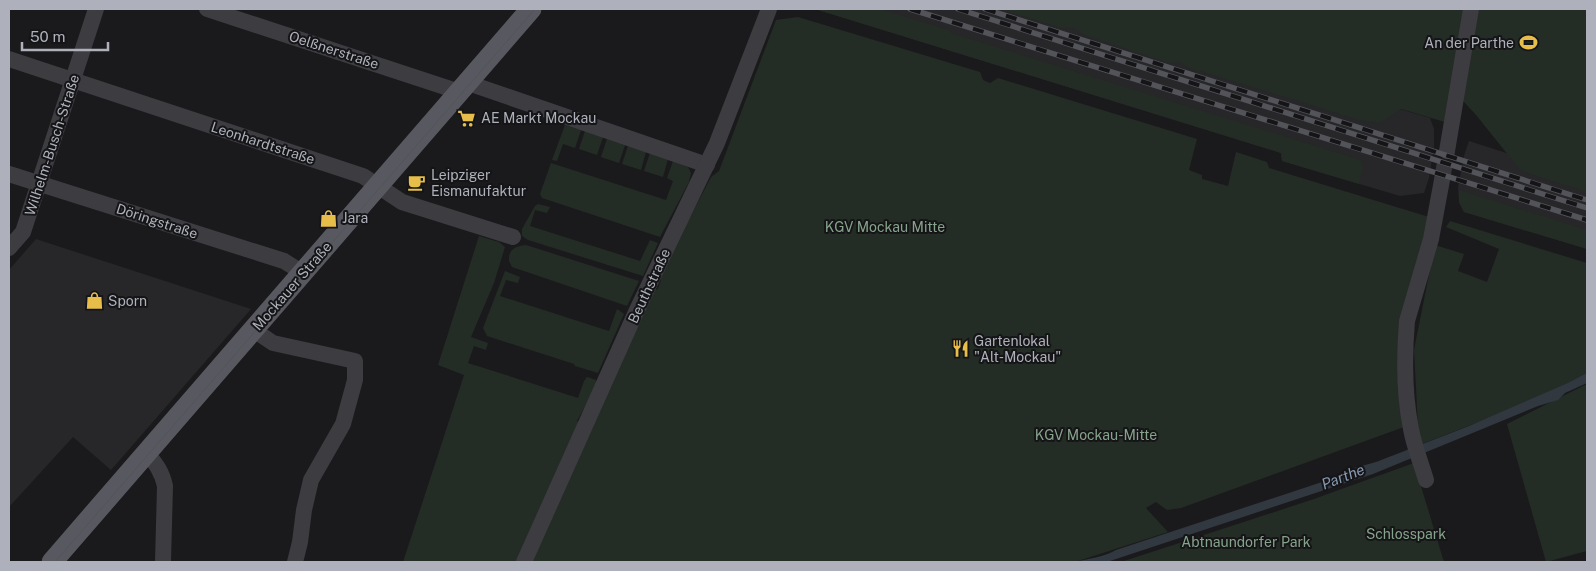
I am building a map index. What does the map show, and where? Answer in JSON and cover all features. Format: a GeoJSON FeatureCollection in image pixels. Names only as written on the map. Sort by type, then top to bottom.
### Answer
{"type":"FeatureCollection","features":[{"type":"Feature","properties":{"kind":"main road","name":"Mockauer Straße"},"geometry":{"type":"LineString","coordinates":[[52,562],[379,186],[527,10]]}},
{"type":"Feature","properties":{"kind":"street","name":"Wilhelm-Busch-Straße"},"geometry":{"type":"LineString","coordinates":[[9,248],[23,232],[96,9]]}},
{"type":"Feature","properties":{"kind":"street","name":"Oelßnerstraße"},"geometry":{"type":"LineString","coordinates":[[207,9],[464,87],[707,165]]}},
{"type":"Feature","properties":{"kind":"street","name":"Beuthstraße"},"geometry":{"type":"LineString","coordinates":[[524,562],[636,312],[717,143],[769,9]]}},
{"type":"Feature","properties":{"kind":"street"},"geometry":{"type":"LineString","coordinates":[[1448,151],[1471,9]]}},
{"type":"Feature","properties":{"kind":"street","name":"Leonhardtstraße"},"geometry":{"type":"LineString","coordinates":[[9,59],[363,176],[402,202],[513,237]]}},
{"type":"Feature","properties":{"kind":"street","name":"Döringstraße"},"geometry":{"type":"LineString","coordinates":[[9,174],[284,261],[303,273]]}},
{"type":"Feature","properties":{"kind":"street"},"geometry":{"type":"LineString","coordinates":[[1423,473],[1411,429],[1405,387],[1407,321],[1431,239],[1442,180]]}},
{"type":"Feature","properties":{"kind":"street"},"geometry":{"type":"LineString","coordinates":[[254,330],[273,343],[355,361],[355,380],[343,424],[311,480],[295,562]]}},
{"type":"Feature","properties":{"kind":"street"},"geometry":{"type":"LineString","coordinates":[[147,453],[160,471],[166,486],[163,562]]}},
{"type":"Feature","properties":{"kind":"shaded area"},"geometry":{"type":"Polygon","coordinates":[[[815,9],[1066,9],[1430,118],[1434,129],[1434,146],[1429,178],[1424,193],[1400,196],[1282,161],[1281,153],[815,9]]]}},
{"type":"Feature","properties":{"kind":"shaded area"},"geometry":{"type":"Polygon","coordinates":[[[1469,141],[1587,179],[1587,249],[1464,212],[1459,202],[1458,187],[1469,141]]]}},
{"type":"Feature","properties":{"kind":"shaded area"},"geometry":{"type":"Polygon","coordinates":[[[36,239],[251,309],[111,470],[73,437],[9,507],[9,270],[36,239]]]}},
{"type":"Feature","properties":{"kind":"green space"},"geometry":{"type":"Polygon","coordinates":[[[815,9],[880,9],[949,30],[951,33],[1361,160],[1363,167],[1359,184],[1282,161],[1281,153],[815,9]]]}},
{"type":"Feature","properties":{"kind":"green space"},"geometry":{"type":"Polygon","coordinates":[[[1000,9],[1466,9],[1448,123],[1401,109],[1380,123],[1359,120],[1192,70],[1184,64],[1169,63],[1085,35],[1074,29],[1061,28],[1000,9]]]}},
{"type":"Feature","properties":{"kind":"green space","name":"An der Parthe"},"geometry":{"type":"Polygon","coordinates":[[[1476,9],[1587,9],[1587,192],[1521,171],[1463,101],[1476,9]]]}},
{"type":"Feature","properties":{"kind":"green space"},"geometry":{"type":"Polygon","coordinates":[[[798,17],[980,72],[983,80],[990,83],[998,78],[1197,139],[1189,170],[1202,175],[1202,179],[1228,186],[1236,152],[1267,162],[1269,168],[1429,217],[1407,304],[1404,427],[1181,508],[1167,510],[1156,502],[1146,508],[1168,532],[1075,562],[532,562],[652,291],[658,289],[661,280],[659,276],[711,177],[719,171],[776,20],[798,17]]]}},
{"type":"Feature","properties":{"kind":"green space"},"geometry":{"type":"Polygon","coordinates":[[[565,125],[581,130],[575,148],[563,144],[557,161],[552,160],[565,125]]]}},
{"type":"Feature","properties":{"kind":"green space"},"geometry":{"type":"Polygon","coordinates":[[[585,131],[603,137],[597,155],[579,149],[585,131]]]}},
{"type":"Feature","properties":{"kind":"green space"},"geometry":{"type":"Polygon","coordinates":[[[607,139],[625,145],[619,163],[601,157],[607,139]]]}},
{"type":"Feature","properties":{"kind":"green space"},"geometry":{"type":"Polygon","coordinates":[[[628,146],[646,152],[641,170],[622,164],[628,146]]]}},
{"type":"Feature","properties":{"kind":"green space"},"geometry":{"type":"Polygon","coordinates":[[[650,153],[668,159],[663,177],[644,171],[650,153]]]}},
{"type":"Feature","properties":{"kind":"green space"},"geometry":{"type":"Polygon","coordinates":[[[673,161],[688,167],[691,173],[689,182],[660,237],[542,198],[540,194],[551,163],[666,200],[673,181],[667,178],[673,161]]]}},
{"type":"Feature","properties":{"kind":"green space"},"geometry":{"type":"Polygon","coordinates":[[[1459,190],[1587,230],[1587,249],[1464,212],[1459,202],[1459,190]]]}},
{"type":"Feature","properties":{"kind":"green space"},"geometry":{"type":"Polygon","coordinates":[[[538,204],[550,207],[547,213],[535,210],[530,226],[640,261],[650,240],[658,243],[643,276],[528,240],[522,236],[522,229],[538,204]]]}},
{"type":"Feature","properties":{"kind":"green space"},"geometry":{"type":"Polygon","coordinates":[[[1450,221],[1587,263],[1587,375],[1551,394],[1419,445],[1414,350],[1435,245],[1464,254],[1458,271],[1487,282],[1499,249],[1446,227],[1450,221]]]}},
{"type":"Feature","properties":{"kind":"green space"},"geometry":{"type":"Polygon","coordinates":[[[479,236],[499,242],[505,247],[494,283],[471,337],[488,343],[486,350],[474,346],[468,363],[578,398],[587,377],[596,380],[597,385],[577,421],[580,423],[517,562],[403,562],[464,375],[438,365],[479,236]]]}},
{"type":"Feature","properties":{"kind":"green space"},"geometry":{"type":"Polygon","coordinates":[[[526,245],[639,281],[627,306],[512,267],[509,261],[511,251],[519,246],[526,245]]]}},
{"type":"Feature","properties":{"kind":"green space"},"geometry":{"type":"Polygon","coordinates":[[[505,271],[520,277],[518,283],[506,280],[500,296],[609,331],[617,309],[624,314],[598,373],[487,336],[483,328],[505,271]]]}},
{"type":"Feature","properties":{"kind":"green space"},"geometry":{"type":"Polygon","coordinates":[[[1587,384],[1587,551],[1546,562],[1507,424],[1587,384]]]}},
{"type":"Feature","properties":{"kind":"green space"},"geometry":{"type":"Polygon","coordinates":[[[1414,463],[1444,562],[1121,562],[1311,500],[1414,463]]]}},
{"type":"Feature","properties":{"kind":"water","name":"Parthe"},"geometry":{"type":"Polygon","coordinates":[[[1587,373],[1587,383],[1565,393],[1558,400],[1538,406],[1373,474],[1107,562],[1075,562],[1107,554],[1334,478],[1347,470],[1376,462],[1469,426],[1587,373]]]}},
{"type":"Feature","properties":{"kind":"tunnel"},"geometry":{"type":"LineString","coordinates":[[1442,180],[1447,151]]}},
{"type":"Feature","properties":{"kind":"tram line"},"geometry":{"type":"LineString","coordinates":[[55,562],[535,9]]}},
{"type":"Feature","properties":{"kind":"railway"},"geometry":{"type":"LineString","coordinates":[[910,9],[1587,220]]}},
{"type":"Feature","properties":{"kind":"railway"},"geometry":{"type":"LineString","coordinates":[[958,9],[1587,208]]}},
{"type":"Feature","properties":{"kind":"railway"},"geometry":{"type":"LineString","coordinates":[[985,9],[1587,200]]}},
{"type":"Feature","properties":{"kind":"place","name":"An der Parthe"},"geometry":{"type":"Point","coordinates":[1528,43]}},
{"type":"Feature","properties":{"kind":"place","name":"AE Markt Mockau"},"geometry":{"type":"Point","coordinates":[467,118]}},
{"type":"Feature","properties":{"kind":"place","name":"Leipziger Eismanufaktur"},"geometry":{"type":"Point","coordinates":[417,183]}},
{"type":"Feature","properties":{"kind":"place","name":"Jara"},"geometry":{"type":"Point","coordinates":[328,218]}},
{"type":"Feature","properties":{"kind":"place","name":"Sporn"},"geometry":{"type":"Point","coordinates":[94,301]}},
{"type":"Feature","properties":{"kind":"place","name":"Gartenlokal \"Alt-Mockau\""},"geometry":{"type":"Point","coordinates":[960,349]}},
{"type":"Feature","properties":{"kind":"park label","name":"KGV Mockau Mitte"},"geometry":{"type":"Point","coordinates":[885,227]}},
{"type":"Feature","properties":{"kind":"park label","name":"KGV Mockau-Mitte"},"geometry":{"type":"Point","coordinates":[1096,435]}},
{"type":"Feature","properties":{"kind":"park label","name":"Schlosspark"},"geometry":{"type":"Point","coordinates":[1406,534]}},
{"type":"Feature","properties":{"kind":"park label","name":"Abtnaundorfer Park"},"geometry":{"type":"Point","coordinates":[1246,542]}}]}
